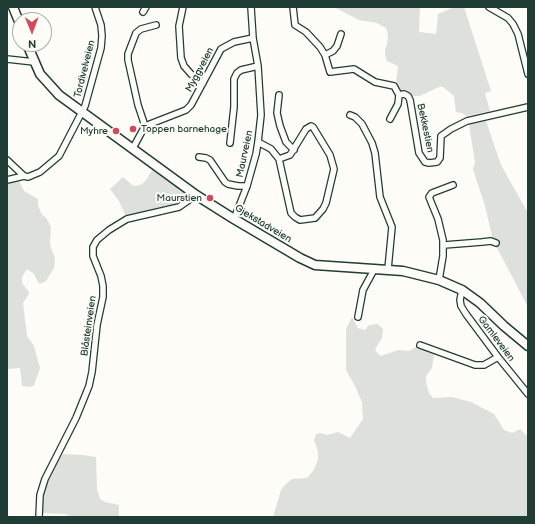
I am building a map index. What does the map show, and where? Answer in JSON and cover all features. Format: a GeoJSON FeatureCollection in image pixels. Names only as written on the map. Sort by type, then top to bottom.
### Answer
{"type":"FeatureCollection","features":[{"type":"Feature","properties":{"kind":"street","name":"Tordivelveien"},"geometry":{"type":"LineString","coordinates":[[7,180],[40,172],[59,156],[82,113],[101,48],[101,25],[95,7]]}},
{"type":"Feature","properties":{"kind":"street"},"geometry":{"type":"LineString","coordinates":[[183,7],[179,26],[181,58],[184,66],[191,74],[203,83]]}},
{"type":"Feature","properties":{"kind":"street","name":"Maurveien"},"geometry":{"type":"LineString","coordinates":[[234,219],[246,186],[258,142],[261,115],[258,66],[253,38],[251,7]]}},
{"type":"Feature","properties":{"kind":"street"},"geometry":{"type":"LineString","coordinates":[[293,7],[295,25],[306,32],[326,55],[330,72],[354,69],[375,82],[394,86],[399,95],[398,104],[390,120]]}},
{"type":"Feature","properties":{"kind":"street"},"geometry":{"type":"LineString","coordinates":[[489,7],[508,18],[513,24],[518,34],[528,74]]}},
{"type":"Feature","properties":{"kind":"street"},"geometry":{"type":"LineString","coordinates":[[133,148],[145,126],[138,105],[128,54],[136,33],[141,29],[156,25]]}},
{"type":"Feature","properties":{"kind":"street"},"geometry":{"type":"LineString","coordinates":[[326,55],[333,51],[337,46],[341,34]]}},
{"type":"Feature","properties":{"kind":"street","name":"Myggveien"},"geometry":{"type":"LineString","coordinates":[[145,126],[186,110],[196,98],[221,49],[234,42],[253,38]]}},
{"type":"Feature","properties":{"kind":"street","name":"Gjekstadveien"},"geometry":{"type":"LineString","coordinates":[[30,52],[40,74],[50,86],[82,113],[196,194],[234,219],[300,258],[315,265],[388,269],[412,272],[440,280],[462,290],[480,303],[528,346]]}},
{"type":"Feature","properties":{"kind":"street"},"geometry":{"type":"LineString","coordinates":[[7,59],[34,62]]}},
{"type":"Feature","properties":{"kind":"street","name":"Maurveien"},"geometry":{"type":"LineString","coordinates":[[230,143],[234,107],[234,79],[237,73],[241,70],[258,66]]}},
{"type":"Feature","properties":{"kind":"street","name":"Bekkestien"},"geometry":{"type":"LineString","coordinates":[[399,95],[404,94],[408,96],[410,100],[419,153],[425,162],[430,163],[437,162],[440,158],[441,136],[456,127],[467,121],[528,107]]}},
{"type":"Feature","properties":{"kind":"street"},"geometry":{"type":"LineString","coordinates":[[279,95],[278,113],[280,126],[286,142],[294,150]]}},
{"type":"Feature","properties":{"kind":"street"},"geometry":{"type":"LineString","coordinates":[[350,115],[355,117],[362,124],[375,153],[380,197],[390,219],[392,228],[388,269]]}},
{"type":"Feature","properties":{"kind":"street"},"geometry":{"type":"LineString","coordinates":[[258,142],[272,149],[279,159],[291,213],[300,220],[315,218],[326,203],[334,169],[330,155],[311,126],[306,129],[290,155],[279,159]]}},
{"type":"Feature","properties":{"kind":"street"},"geometry":{"type":"LineString","coordinates":[[199,157],[210,160],[228,184],[246,186]]}},
{"type":"Feature","properties":{"kind":"street"},"geometry":{"type":"LineString","coordinates":[[7,160],[24,176]]}},
{"type":"Feature","properties":{"kind":"street"},"geometry":{"type":"LineString","coordinates":[[440,280],[444,245],[438,219],[429,197],[432,193],[453,184]]}},
{"type":"Feature","properties":{"kind":"street","name":"Blåsteinveien"},"geometry":{"type":"LineString","coordinates":[[39,517],[40,495],[45,479],[76,418],[89,386],[92,372],[103,297],[103,286],[101,276],[93,256],[93,247],[97,240],[127,218],[173,209],[183,204],[196,194]]}},
{"type":"Feature","properties":{"kind":"street"},"geometry":{"type":"LineString","coordinates":[[444,245],[482,242],[496,243]]}},
{"type":"Feature","properties":{"kind":"street"},"geometry":{"type":"LineString","coordinates":[[358,317],[363,290],[375,268]]}},
{"type":"Feature","properties":{"kind":"street","name":"Gamleveien"},"geometry":{"type":"LineString","coordinates":[[462,290],[460,297],[461,306],[498,357],[528,394]]}},
{"type":"Feature","properties":{"kind":"street"},"geometry":{"type":"LineString","coordinates":[[420,345],[475,365],[485,364],[498,357]]}},
{"type":"Feature","properties":{"kind":"shaded area"},"geometry":{"type":"Polygon","coordinates":[[[334,7],[420,7],[419,32],[436,34],[438,14],[454,7],[464,7],[491,91],[485,93],[490,111],[467,116],[456,112],[454,96],[443,87],[439,87],[420,96],[412,96],[400,91],[396,84],[398,66],[387,61],[385,55],[388,36],[386,28],[377,23],[359,20],[334,7]]]}},
{"type":"Feature","properties":{"kind":"shaded area"},"geometry":{"type":"Polygon","coordinates":[[[486,121],[501,165],[528,213],[528,307],[493,240],[485,206],[473,169],[475,162],[469,125],[486,121]]]}},
{"type":"Feature","properties":{"kind":"shaded area"},"geometry":{"type":"Polygon","coordinates":[[[154,167],[190,196],[175,207],[146,211],[126,217],[119,201],[110,189],[123,177],[132,185],[136,186],[142,184],[154,167]]]}},
{"type":"Feature","properties":{"kind":"shaded area"},"geometry":{"type":"Polygon","coordinates":[[[19,181],[24,191],[38,199],[38,205],[41,213],[47,219],[51,227],[50,244],[55,259],[54,268],[46,281],[40,284],[34,274],[27,269],[22,277],[22,283],[29,292],[23,303],[27,336],[34,346],[40,368],[34,385],[30,387],[22,386],[20,368],[7,369],[7,184],[19,181]]]}},
{"type":"Feature","properties":{"kind":"shaded area"},"geometry":{"type":"Polygon","coordinates":[[[352,317],[358,328],[365,330],[369,325],[378,324],[383,329],[382,338],[375,349],[381,356],[398,350],[409,351],[416,347],[423,347],[431,350],[434,354],[432,368],[426,376],[426,382],[429,393],[433,398],[452,397],[471,402],[494,414],[504,430],[512,433],[520,429],[528,437],[528,517],[273,517],[281,490],[285,485],[292,479],[307,478],[314,470],[318,459],[318,452],[314,440],[316,434],[320,433],[327,435],[338,432],[350,438],[363,419],[362,402],[346,370],[346,329],[352,317]]]}},
{"type":"Feature","properties":{"kind":"shaded area"},"geometry":{"type":"Polygon","coordinates":[[[63,454],[96,457],[97,489],[100,499],[105,502],[119,505],[119,517],[71,517],[65,514],[43,513],[41,511],[42,499],[52,470],[63,454]]]}},
{"type":"Feature","properties":{"kind":"place","name":"Toppen barnehage"},"geometry":{"type":"Point","coordinates":[133,129]}},
{"type":"Feature","properties":{"kind":"place","name":"Myhre"},"geometry":{"type":"Point","coordinates":[116,131]}},
{"type":"Feature","properties":{"kind":"place","name":"Maurstien"},"geometry":{"type":"Point","coordinates":[210,198]}}]}
